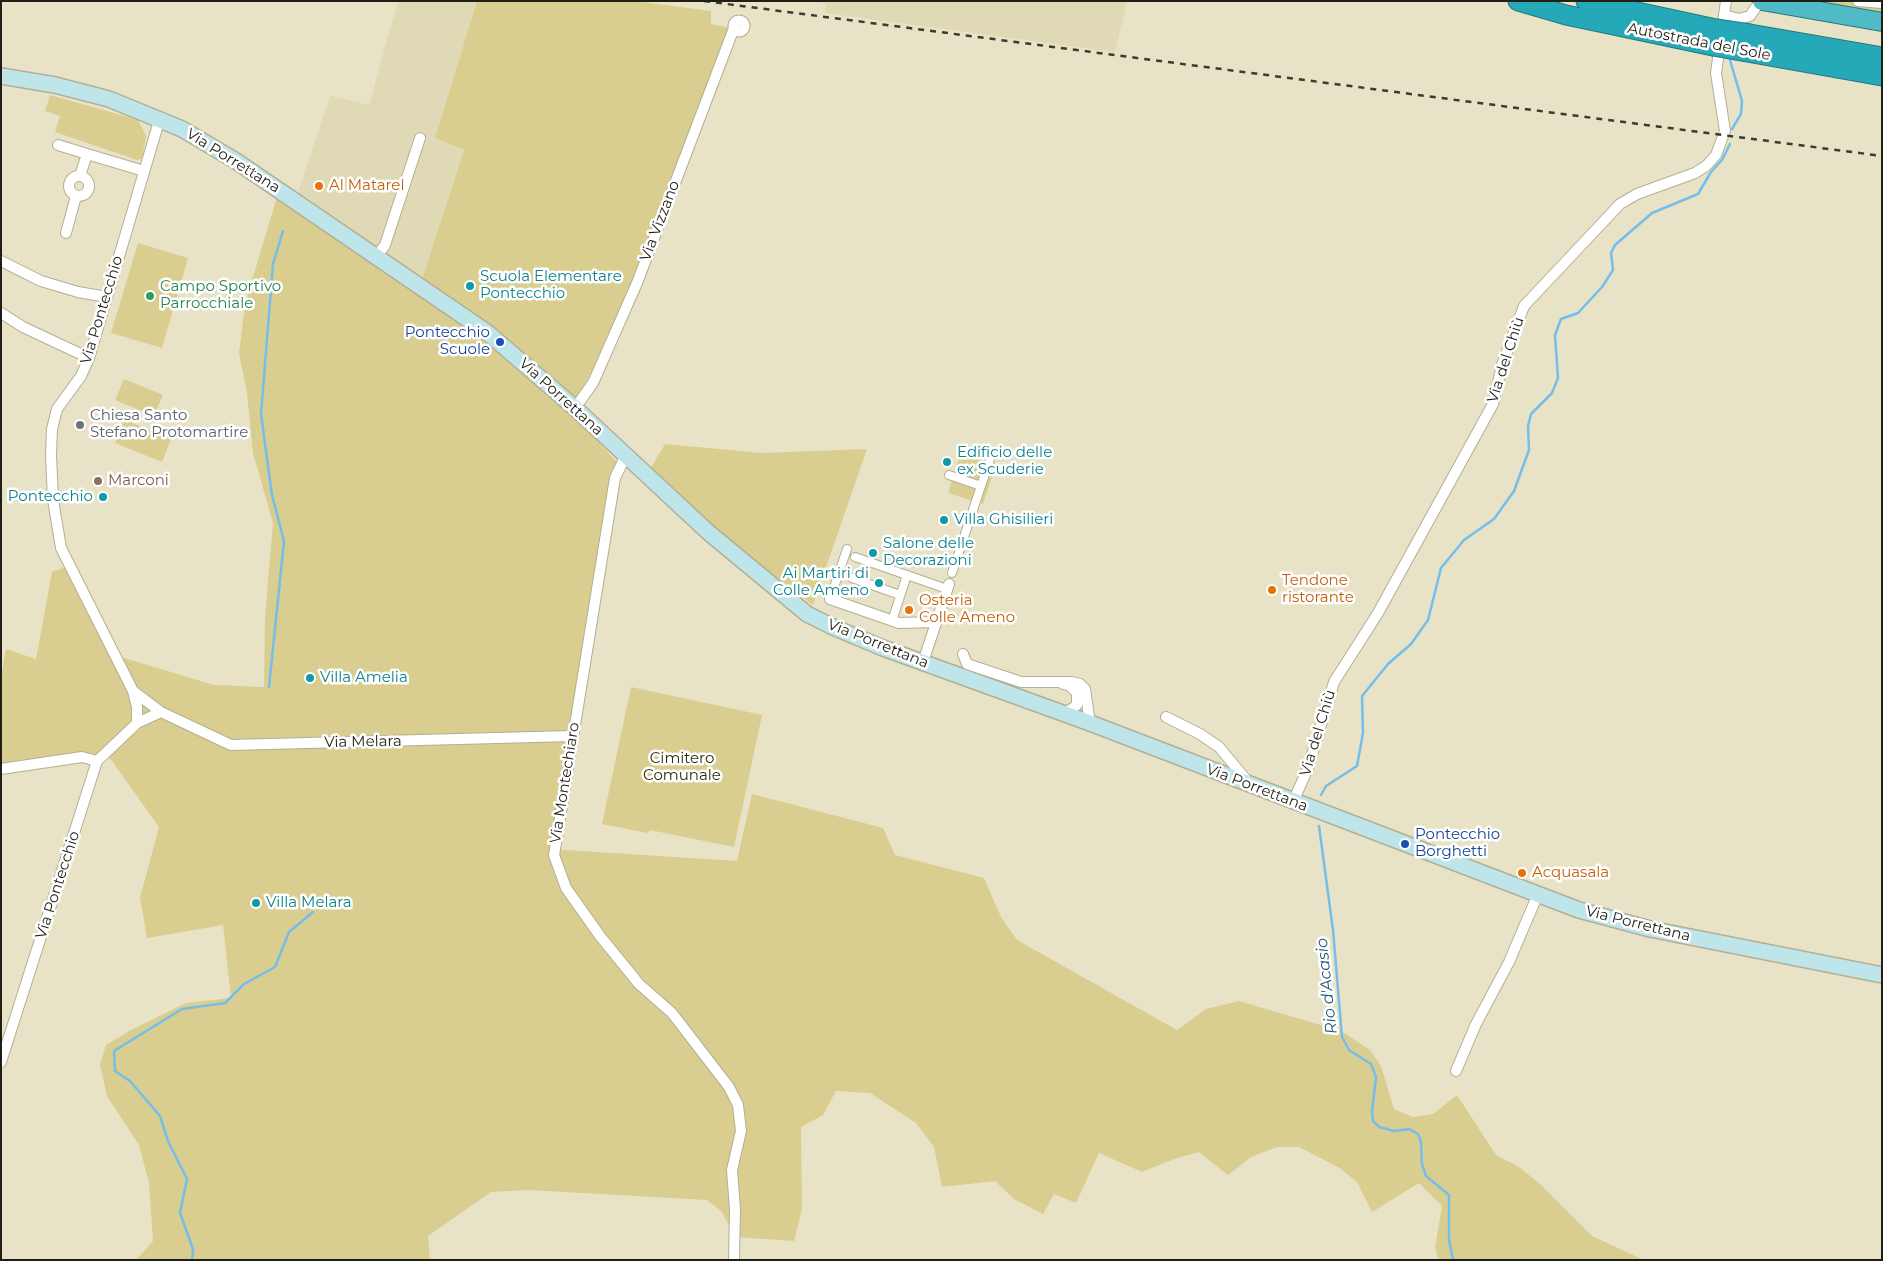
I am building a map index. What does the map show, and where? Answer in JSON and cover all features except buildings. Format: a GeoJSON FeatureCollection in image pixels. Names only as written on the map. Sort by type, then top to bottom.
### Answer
{"type":"FeatureCollection","features":[{"type":"Feature","properties":{"kind":"highway","name":"Autostrada del Sole"},"geometry":{"type":"LineString","coordinates":[[1518,1],[1566,15],[1718,30]]}},
{"type":"Feature","properties":{"kind":"highway","name":"Autostrada del Sole"},"geometry":{"type":"LineString","coordinates":[[1586,1],[1718,30],[1748,43],[1882,76]]}},
{"type":"Feature","properties":{"kind":"highway"},"geometry":{"type":"LineString","coordinates":[[1761,1],[1882,22]]}},
{"type":"Feature","properties":{"kind":"highway","name":"Autostrada del Sole"},"geometry":{"type":"LineString","coordinates":[[1748,43],[1882,57]]}},
{"type":"Feature","properties":{"kind":"main road","name":"Via Porrettana"},"geometry":{"type":"LineString","coordinates":[[1,76],[55,85],[109,99],[160,118],[236,161],[488,333],[574,408],[708,532],[807,614],[850,634],[923,662],[1072,712],[1090,724],[1579,910],[1650,929],[1882,975]]}},
{"type":"Feature","properties":{"kind":"street","name":"Via del Chiù"},"geometry":{"type":"LineString","coordinates":[[1292,802],[1308,768],[1334,682],[1378,613],[1493,404],[1502,365],[1524,306],[1620,204],[1637,194],[1695,173],[1706,166],[1716,155],[1724,131],[1716,72],[1718,30],[1726,1]]}},
{"type":"Feature","properties":{"kind":"street"},"geometry":{"type":"LineString","coordinates":[[1718,30],[1739,19],[1750,16],[1761,1]]}},
{"type":"Feature","properties":{"kind":"street"},"geometry":{"type":"LineString","coordinates":[[1858,1],[1882,2]]}},
{"type":"Feature","properties":{"kind":"street","name":"Via Vizzano"},"geometry":{"type":"LineString","coordinates":[[574,408],[593,383],[637,283],[734,33]]}},
{"type":"Feature","properties":{"kind":"street","name":"Via Pontecchio"},"geometry":{"type":"LineString","coordinates":[[133,691],[60,548],[53,500],[51,468],[52,429],[57,410],[81,376],[89,358],[160,118]]}},
{"type":"Feature","properties":{"kind":"street"},"geometry":{"type":"LineString","coordinates":[[377,256],[385,245],[420,138]]}},
{"type":"Feature","properties":{"kind":"street"},"geometry":{"type":"LineString","coordinates":[[58,145],[144,171]]}},
{"type":"Feature","properties":{"kind":"street"},"geometry":{"type":"LineString","coordinates":[[66,233],[76,196],[81,196],[88,190],[88,181],[80,176],[87,154]]}},
{"type":"Feature","properties":{"kind":"street"},"geometry":{"type":"LineString","coordinates":[[1,261],[41,281],[78,292],[107,297]]}},
{"type":"Feature","properties":{"kind":"street"},"geometry":{"type":"LineString","coordinates":[[1,313],[22,327],[89,358]]}},
{"type":"Feature","properties":{"kind":"street","name":"Via Montechiaro"},"geometry":{"type":"LineString","coordinates":[[625,457],[615,478],[554,855],[566,888],[600,936],[639,984],[672,1013],[729,1087],[738,1105],[741,1131],[732,1170],[735,1208],[734,1260]]}},
{"type":"Feature","properties":{"kind":"street"},"geometry":{"type":"LineString","coordinates":[[952,573],[990,459]]}},
{"type":"Feature","properties":{"kind":"street"},"geometry":{"type":"LineString","coordinates":[[949,475],[981,486]]}},
{"type":"Feature","properties":{"kind":"street"},"geometry":{"type":"LineString","coordinates":[[923,662],[948,587],[907,575],[849,554],[830,599],[899,624],[936,622]]}},
{"type":"Feature","properties":{"kind":"street"},"geometry":{"type":"LineString","coordinates":[[892,621],[907,575]]}},
{"type":"Feature","properties":{"kind":"street"},"geometry":{"type":"LineString","coordinates":[[852,578],[900,595]]}},
{"type":"Feature","properties":{"kind":"street"},"geometry":{"type":"LineString","coordinates":[[963,654],[968,664],[1021,682],[1071,682],[1080,684],[1085,689],[1090,724]]}},
{"type":"Feature","properties":{"kind":"street"},"geometry":{"type":"LineString","coordinates":[[1055,682],[1070,686],[1077,693],[1072,712]]}},
{"type":"Feature","properties":{"kind":"street"},"geometry":{"type":"LineString","coordinates":[[133,691],[137,707],[137,722],[161,712]]}},
{"type":"Feature","properties":{"kind":"street","name":"Via Melara"},"geometry":{"type":"LineString","coordinates":[[133,691],[161,712],[232,745],[572,736]]}},
{"type":"Feature","properties":{"kind":"street"},"geometry":{"type":"LineString","coordinates":[[1166,717],[1200,734],[1219,747],[1252,786]]}},
{"type":"Feature","properties":{"kind":"street","name":"Via Pontecchio"},"geometry":{"type":"LineString","coordinates":[[1,1062],[97,761],[137,722]]}},
{"type":"Feature","properties":{"kind":"street"},"geometry":{"type":"LineString","coordinates":[[1,769],[82,758],[97,761]]}},
{"type":"Feature","properties":{"kind":"street"},"geometry":{"type":"LineString","coordinates":[[1456,1071],[1476,1024],[1509,962],[1538,894]]}},
{"type":"Feature","properties":{"kind":"shaded area"},"geometry":{"type":"Polygon","coordinates":[[[398,1],[477,1],[435,138],[464,150],[421,284],[297,195],[330,96],[369,105],[398,1]]]}},
{"type":"Feature","properties":{"kind":"shaded area"},"geometry":{"type":"Polygon","coordinates":[[[814,1],[1127,1],[1115,52],[825,13],[826,4],[814,1]]]}},
{"type":"Feature","properties":{"kind":"green space"},"geometry":{"type":"Polygon","coordinates":[[[477,1],[635,1],[711,11],[711,24],[730,28],[645,251],[591,373],[569,410],[617,462],[568,731],[550,849],[737,861],[752,794],[883,828],[895,855],[984,878],[1001,917],[1017,940],[1177,1030],[1206,1009],[1239,1001],[1341,1031],[1370,1050],[1381,1066],[1394,1109],[1413,1117],[1433,1114],[1457,1095],[1496,1155],[1519,1167],[1541,1185],[1592,1236],[1644,1260],[1439,1260],[1435,1248],[1442,1206],[1419,1183],[1372,1212],[1357,1182],[1338,1167],[1299,1147],[1277,1147],[1251,1157],[1228,1175],[1199,1152],[1174,1159],[1142,1172],[1099,1153],[1076,1203],[1054,1194],[1043,1214],[1014,1199],[995,1181],[942,1187],[934,1147],[916,1123],[870,1093],[836,1091],[823,1115],[801,1127],[802,1209],[794,1241],[735,1237],[722,1212],[707,1200],[528,1190],[491,1192],[428,1236],[430,1260],[136,1260],[153,1241],[149,1183],[139,1145],[107,1096],[100,1065],[106,1045],[131,1030],[186,1003],[231,998],[223,925],[147,938],[140,898],[159,827],[107,754],[1,768],[1,678],[6,649],[36,659],[52,572],[69,566],[111,654],[214,685],[264,687],[265,617],[273,523],[253,453],[247,393],[239,353],[245,304],[270,220],[280,188],[421,283],[464,150],[435,138],[477,1]]]}},
{"type":"Feature","properties":{"kind":"green space"},"geometry":{"type":"Polygon","coordinates":[[[1805,1],[1882,1],[1882,15],[1805,1]]]}},
{"type":"Feature","properties":{"kind":"green space"},"geometry":{"type":"Polygon","coordinates":[[[50,95],[138,120],[146,136],[142,159],[137,160],[55,132],[60,116],[45,111],[50,95]]]}},
{"type":"Feature","properties":{"kind":"green space","name":"Campo Sportivo Parrocchiale"},"geometry":{"type":"Polygon","coordinates":[[[138,243],[188,258],[162,348],[111,333],[138,243]]]}},
{"type":"Feature","properties":{"kind":"green space"},"geometry":{"type":"Polygon","coordinates":[[[124,379],[163,395],[154,416],[115,400],[124,379]]]}},
{"type":"Feature","properties":{"kind":"green space"},"geometry":{"type":"Polygon","coordinates":[[[125,420],[171,439],[162,462],[115,443],[125,420]]]}},
{"type":"Feature","properties":{"kind":"green space"},"geometry":{"type":"Polygon","coordinates":[[[665,444],[762,453],[867,449],[813,605],[711,527],[651,468],[665,444]]]}},
{"type":"Feature","properties":{"kind":"green space"},"geometry":{"type":"Polygon","coordinates":[[[961,453],[996,465],[983,504],[948,493],[961,453]]]}},
{"type":"Feature","properties":{"kind":"green space","name":"Cimitero Comunale"},"geometry":{"type":"Polygon","coordinates":[[[631,687],[762,715],[734,847],[650,830],[648,833],[602,824],[631,687]]]}},
{"type":"Feature","properties":{"kind":"waterway"},"geometry":{"type":"LineString","coordinates":[[1730,60],[1742,101],[1741,114],[1732,129]]}},
{"type":"Feature","properties":{"kind":"waterway","name":"Rio d'Acasio"},"geometry":{"type":"LineString","coordinates":[[1321,795],[1326,786],[1357,766],[1363,733],[1362,696],[1388,664],[1411,644],[1428,620],[1441,568],[1464,540],[1494,519],[1514,491],[1529,450],[1528,426],[1531,414],[1552,393],[1558,378],[1555,335],[1561,319],[1578,313],[1602,287],[1613,270],[1611,253],[1615,245],[1652,213],[1698,194],[1711,172],[1722,160],[1730,144]]}},
{"type":"Feature","properties":{"kind":"waterway"},"geometry":{"type":"LineString","coordinates":[[269,687],[284,541],[272,495],[261,414],[273,264],[283,231]]}},
{"type":"Feature","properties":{"kind":"waterway","name":"Rio d'Acasio"},"geometry":{"type":"LineString","coordinates":[[1319,826],[1333,930],[1342,1037],[1349,1050],[1371,1064],[1376,1077],[1372,1111],[1373,1121],[1379,1127],[1394,1131],[1409,1129],[1418,1134],[1421,1142],[1422,1164],[1426,1176],[1449,1195],[1449,1240],[1453,1260]]}},
{"type":"Feature","properties":{"kind":"waterway"},"geometry":{"type":"LineString","coordinates":[[192,1260],[193,1249],[180,1213],[187,1179],[168,1141],[160,1116],[130,1081],[115,1071],[114,1051],[182,1009],[225,1003],[244,984],[275,967],[289,932],[313,912]]}},
{"type":"Feature","properties":{"kind":"railway"},"geometry":{"type":"LineString","coordinates":[[704,1],[1882,156]]}},
{"type":"Feature","properties":{"kind":"place","name":"Al Matarel"},"geometry":{"type":"Point","coordinates":[319,186]}},
{"type":"Feature","properties":{"kind":"place","name":"Scuola Elementare Pontecchio"},"geometry":{"type":"Point","coordinates":[470,286]}},
{"type":"Feature","properties":{"kind":"place","name":"Campo Sportivo Parrocchiale"},"geometry":{"type":"Point","coordinates":[150,296]}},
{"type":"Feature","properties":{"kind":"place","name":"Pontecchio Scuole"},"geometry":{"type":"Point","coordinates":[500,342]}},
{"type":"Feature","properties":{"kind":"place","name":"Chiesa Santo Stefano Protomartire"},"geometry":{"type":"Point","coordinates":[80,425]}},
{"type":"Feature","properties":{"kind":"place","name":"Edificio delle ex Scuderie"},"geometry":{"type":"Point","coordinates":[947,462]}},
{"type":"Feature","properties":{"kind":"place","name":"Marconi"},"geometry":{"type":"Point","coordinates":[98,481]}},
{"type":"Feature","properties":{"kind":"place","name":"Pontecchio"},"geometry":{"type":"Point","coordinates":[103,497]}},
{"type":"Feature","properties":{"kind":"place","name":"Villa Ghisilieri"},"geometry":{"type":"Point","coordinates":[944,520]}},
{"type":"Feature","properties":{"kind":"place","name":"Salone delle Decorazioni"},"geometry":{"type":"Point","coordinates":[873,553]}},
{"type":"Feature","properties":{"kind":"place","name":"Ai Martiri di Colle Ameno"},"geometry":{"type":"Point","coordinates":[879,583]}},
{"type":"Feature","properties":{"kind":"place","name":"Tendone ristorante"},"geometry":{"type":"Point","coordinates":[1272,590]}},
{"type":"Feature","properties":{"kind":"place","name":"Osteria Colle Ameno"},"geometry":{"type":"Point","coordinates":[909,610]}},
{"type":"Feature","properties":{"kind":"place","name":"Villa Amelia"},"geometry":{"type":"Point","coordinates":[310,678]}},
{"type":"Feature","properties":{"kind":"place","name":"Pontecchio Borghetti"},"geometry":{"type":"Point","coordinates":[1405,844]}},
{"type":"Feature","properties":{"kind":"place","name":"Acquasala"},"geometry":{"type":"Point","coordinates":[1522,873]}},
{"type":"Feature","properties":{"kind":"place","name":"Villa Melara"},"geometry":{"type":"Point","coordinates":[256,903]}}]}
